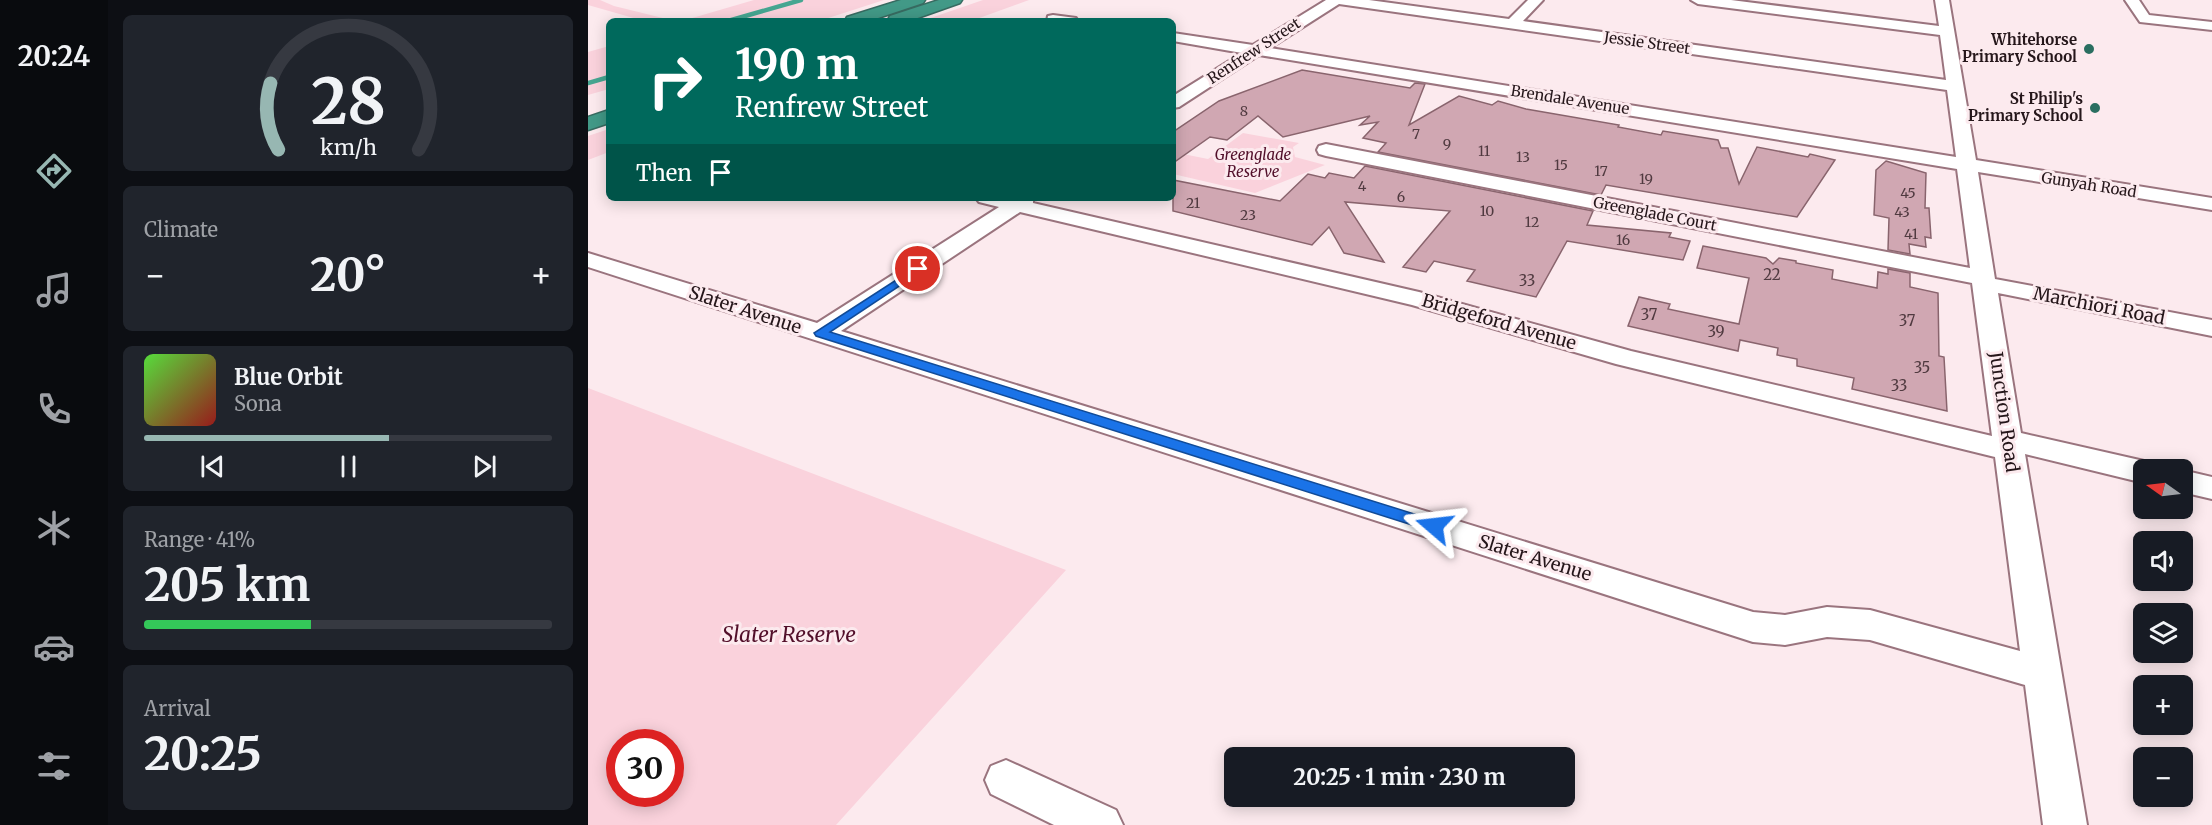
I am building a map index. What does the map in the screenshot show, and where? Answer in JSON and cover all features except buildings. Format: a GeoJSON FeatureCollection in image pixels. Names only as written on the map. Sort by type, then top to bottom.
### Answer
{"type":"FeatureCollection","features":[{"type":"Feature","properties":{"kind":"highway"},"geometry":{"type":"LineString","coordinates":[[862,18],[917,0]]}},
{"type":"Feature","properties":{"kind":"highway"},"geometry":{"type":"LineString","coordinates":[[901,18],[954,0]]}},
{"type":"Feature","properties":{"kind":"highway"},"geometry":{"type":"LineString","coordinates":[[588,108],[606,102]]}},
{"type":"Feature","properties":{"kind":"highway"},"geometry":{"type":"LineString","coordinates":[[588,124],[606,117]]}},
{"type":"Feature","properties":{"kind":"street","name":"Renfrew Street"},"geometry":{"type":"LineString","coordinates":[[1176,101],[1335,0]]}},
{"type":"Feature","properties":{"kind":"street","name":"Jessie Street"},"geometry":{"type":"LineString","coordinates":[[1340,0],[1954,86]]}},
{"type":"Feature","properties":{"kind":"street"},"geometry":{"type":"LineString","coordinates":[[1513,24],[1536,0]]}},
{"type":"Feature","properties":{"kind":"street"},"geometry":{"type":"LineString","coordinates":[[1698,0],[1946,31]]}},
{"type":"Feature","properties":{"kind":"street","name":"Junction Road"},"geometry":{"type":"LineString","coordinates":[[1942,0],[2065,825]]}},
{"type":"Feature","properties":{"kind":"street"},"geometry":{"type":"LineString","coordinates":[[2132,0],[2145,19],[2212,26]]}},
{"type":"Feature","properties":{"kind":"street","name":"Brendale Avenue"},"geometry":{"type":"LineString","coordinates":[[1176,37],[1967,164]]}},
{"type":"Feature","properties":{"kind":"street","name":"Greenglade Court"},"geometry":{"type":"LineString","coordinates":[[1326,150],[1985,281]]}},
{"type":"Feature","properties":{"kind":"street","name":"Gunyah Road"},"geometry":{"type":"LineString","coordinates":[[1967,164],[2212,204]]}},
{"type":"Feature","properties":{"kind":"street"},"geometry":{"type":"LineString","coordinates":[[820,333],[1021,202]]}},
{"type":"Feature","properties":{"kind":"street","name":"Bridgeford Avenue"},"geometry":{"type":"LineString","coordinates":[[1021,202],[1419,299],[1625,358],[2009,445],[2133,470]]}},
{"type":"Feature","properties":{"kind":"street","name":"Slater Avenue"},"geometry":{"type":"LineString","coordinates":[[588,260],[1753,627],[1785,630],[1827,622],[1870,625],[2042,673]]}},
{"type":"Feature","properties":{"kind":"street","name":"Marchiori Road"},"geometry":{"type":"LineString","coordinates":[[1985,281],[2212,328]]}},
{"type":"Feature","properties":{"kind":"street"},"geometry":{"type":"LineString","coordinates":[[2193,484],[2212,488]]}},
{"type":"Feature","properties":{"kind":"street"},"geometry":{"type":"LineString","coordinates":[[1006,780],[1101,825]]}},
{"type":"Feature","properties":{"kind":"green space"},"geometry":{"type":"Polygon","coordinates":[[[588,0],[600,0],[614,6],[663,18],[634,18],[588,5],[588,0]]]}},
{"type":"Feature","properties":{"kind":"green space"},"geometry":{"type":"Polygon","coordinates":[[[754,0],[884,0],[828,18],[692,18],[754,0]]]}},
{"type":"Feature","properties":{"kind":"green space"},"geometry":{"type":"Polygon","coordinates":[[[983,0],[1029,0],[979,18],[931,18],[983,0]]]}},
{"type":"Feature","properties":{"kind":"green space"},"geometry":{"type":"Polygon","coordinates":[[[606,47],[606,90],[588,95],[588,52],[606,47]]]}},
{"type":"Feature","properties":{"kind":"green space"},"geometry":{"type":"Polygon","coordinates":[[[606,130],[606,153],[588,160],[588,136],[606,130]]]}},
{"type":"Feature","properties":{"kind":"green space","name":"Greenglade Reserve"},"geometry":{"type":"Polygon","coordinates":[[[1243,133],[1299,143],[1293,147],[1295,157],[1325,165],[1255,193],[1176,175],[1176,153],[1208,159],[1243,133]]]}},
{"type":"Feature","properties":{"kind":"green space","name":"Slater Reserve"},"geometry":{"type":"Polygon","coordinates":[[[588,388],[1066,570],[836,825],[588,825],[588,388]]]}},
{"type":"Feature","properties":{"kind":"waterway"},"geometry":{"type":"LineString","coordinates":[[738,18],[801,0]]}},
{"type":"Feature","properties":{"kind":"waterway"},"geometry":{"type":"LineString","coordinates":[[588,83],[606,78]]}},
{"type":"Feature","properties":{"kind":"place","name":"Whitehorse Primary School"},"geometry":{"type":"Point","coordinates":[2089,49]}},
{"type":"Feature","properties":{"kind":"place","name":"St Philip's Primary School"},"geometry":{"type":"Point","coordinates":[2095,108]}},
{"type":"Feature","properties":{"kind":"route"},"geometry":{"type":"LineString","coordinates":[[918,269],[820,333],[1434,526]]}}]}
